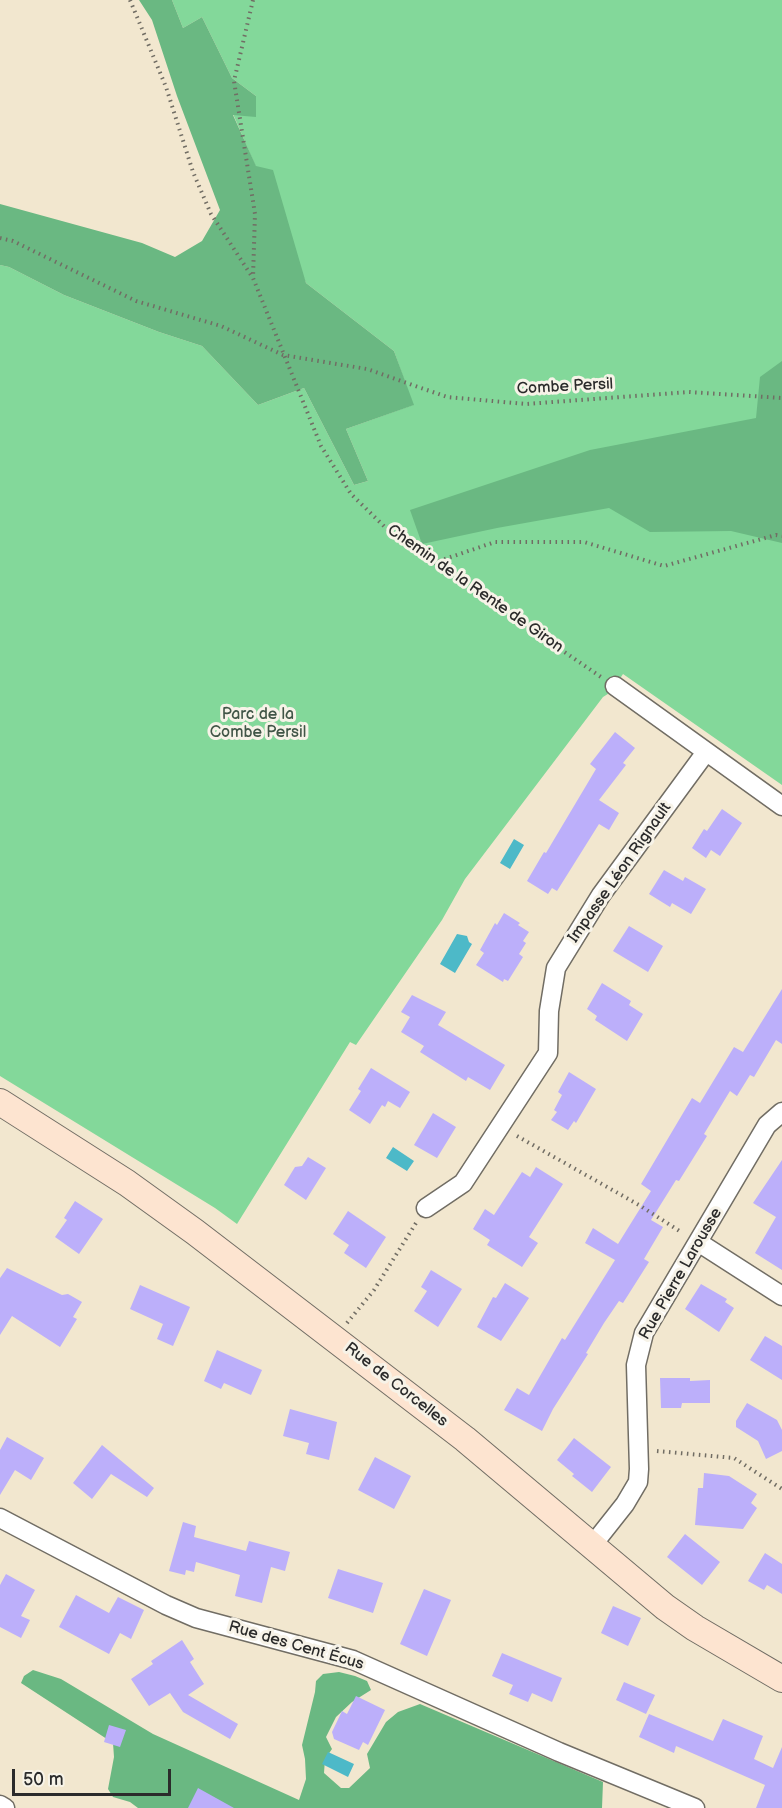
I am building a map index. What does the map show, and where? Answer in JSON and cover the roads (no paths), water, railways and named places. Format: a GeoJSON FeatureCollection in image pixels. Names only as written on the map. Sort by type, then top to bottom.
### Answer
{"type":"FeatureCollection","features":[{"type":"Feature","properties":{"kind":"main road","name":"Rue de Corcelles"},"geometry":{"type":"LineString","coordinates":[[0,1102],[137,1190],[335,1337],[465,1439],[591,1547],[695,1629],[782,1679]]}},
{"type":"Feature","properties":{"kind":"street"},"geometry":{"type":"LineString","coordinates":[[615,686],[782,806]]}},
{"type":"Feature","properties":{"kind":"street","name":"Impasse Léon Rignault"},"geometry":{"type":"LineString","coordinates":[[426,1208],[463,1184],[548,1053],[549,1011],[556,968],[614,875],[706,752]]}},
{"type":"Feature","properties":{"kind":"street","name":"Rue Pierre Larousse"},"geometry":{"type":"LineString","coordinates":[[591,1547],[633,1492],[638,1482],[636,1365],[641,1343],[767,1125],[782,1112]]}},
{"type":"Feature","properties":{"kind":"street"},"geometry":{"type":"LineString","coordinates":[[698,1242],[782,1296]]}},
{"type":"Feature","properties":{"kind":"street","name":"Rue des Cent Écus"},"geometry":{"type":"LineString","coordinates":[[0,1518],[166,1605],[196,1618],[353,1660],[559,1752],[695,1808]]}},
{"type":"Feature","properties":{"kind":"street"},"geometry":{"type":"LineString","coordinates":[[0,1805],[6,1808]]}},
{"type":"Feature","properties":{"kind":"water"},"geometry":{"type":"Polygon","coordinates":[[[514,839],[524,845],[510,869],[500,863],[514,839]]]}},
{"type":"Feature","properties":{"kind":"water"},"geometry":{"type":"Polygon","coordinates":[[[457,934],[467,936],[472,944],[455,973],[440,964],[457,934]]]}},
{"type":"Feature","properties":{"kind":"water"},"geometry":{"type":"Polygon","coordinates":[[[393,1147],[414,1161],[407,1171],[386,1158],[393,1147]]]}},
{"type":"Feature","properties":{"kind":"water"},"geometry":{"type":"Polygon","coordinates":[[[328,1752],[354,1764],[348,1777],[322,1764],[328,1752]]]}},
{"type":"Feature","properties":{"kind":"park label","name":"Parc de la Combe Persil"},"geometry":{"type":"Point","coordinates":[258,724]}}]}
